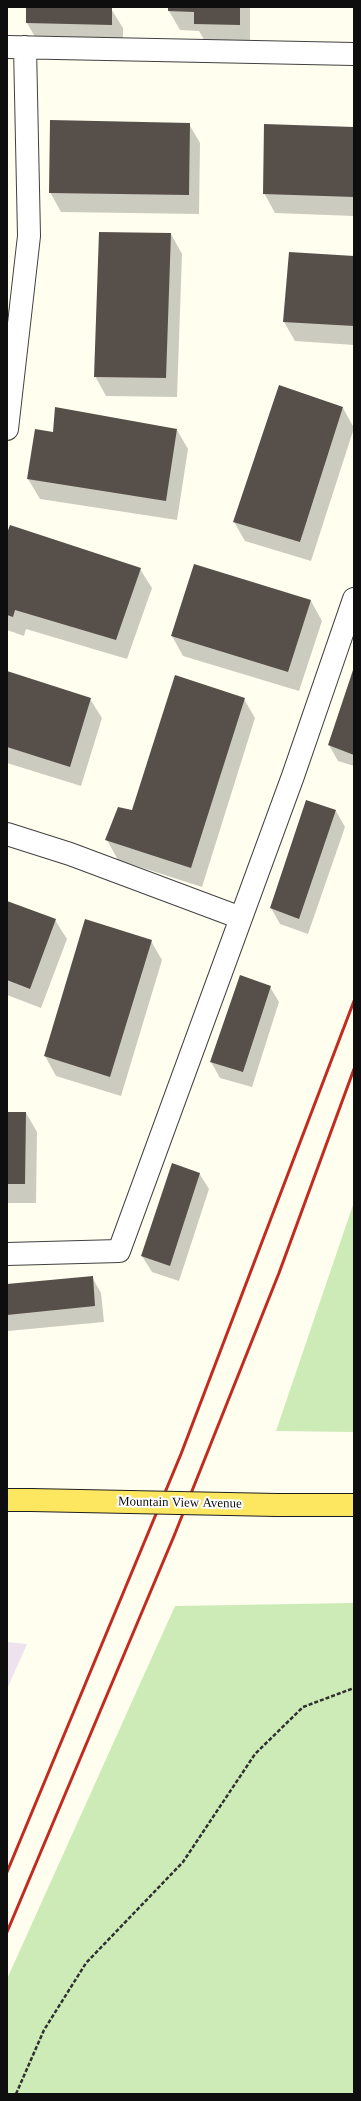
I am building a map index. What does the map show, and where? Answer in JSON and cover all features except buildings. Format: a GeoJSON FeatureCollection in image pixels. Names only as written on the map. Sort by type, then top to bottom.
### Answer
{"type":"FeatureCollection","features":[{"type":"Feature","properties":{"kind":"main road","name":"Mountain View Avenue"},"geometry":{"type":"LineString","coordinates":[[7,1500],[354,1505]]}},
{"type":"Feature","properties":{"kind":"lane"},"geometry":{"type":"LineString","coordinates":[[7,429],[29,236],[16,47],[354,54]]}},
{"type":"Feature","properties":{"kind":"lane"},"geometry":{"type":"LineString","coordinates":[[7,1254],[119,1251],[241,918],[354,599]]}},
{"type":"Feature","properties":{"kind":"lane"},"geometry":{"type":"LineString","coordinates":[[7,834],[70,854],[241,918]]}},
{"type":"Feature","properties":{"kind":"path"},"geometry":{"type":"LineString","coordinates":[[16,2094],[44,2030],[86,1963],[183,1862],[255,1754],[303,1708],[354,1688]]}},
{"type":"Feature","properties":{"kind":"shaded area"},"geometry":{"type":"Polygon","coordinates":[[[7,1642],[27,1644],[7,1689],[7,1642]]]}},
{"type":"Feature","properties":{"kind":"green space"},"geometry":{"type":"Polygon","coordinates":[[[354,1202],[354,1432],[276,1431],[354,1202]]]}},
{"type":"Feature","properties":{"kind":"green space"},"geometry":{"type":"Polygon","coordinates":[[[354,1603],[354,2094],[7,2094],[7,1979],[175,1606],[354,1603]]]}},
{"type":"Feature","properties":{"kind":"railway"},"geometry":{"type":"LineString","coordinates":[[7,1872],[181,1454],[354,1001]]}},
{"type":"Feature","properties":{"kind":"railway"},"geometry":{"type":"LineString","coordinates":[[7,1932],[174,1536],[279,1273],[354,1069]]}}]}
